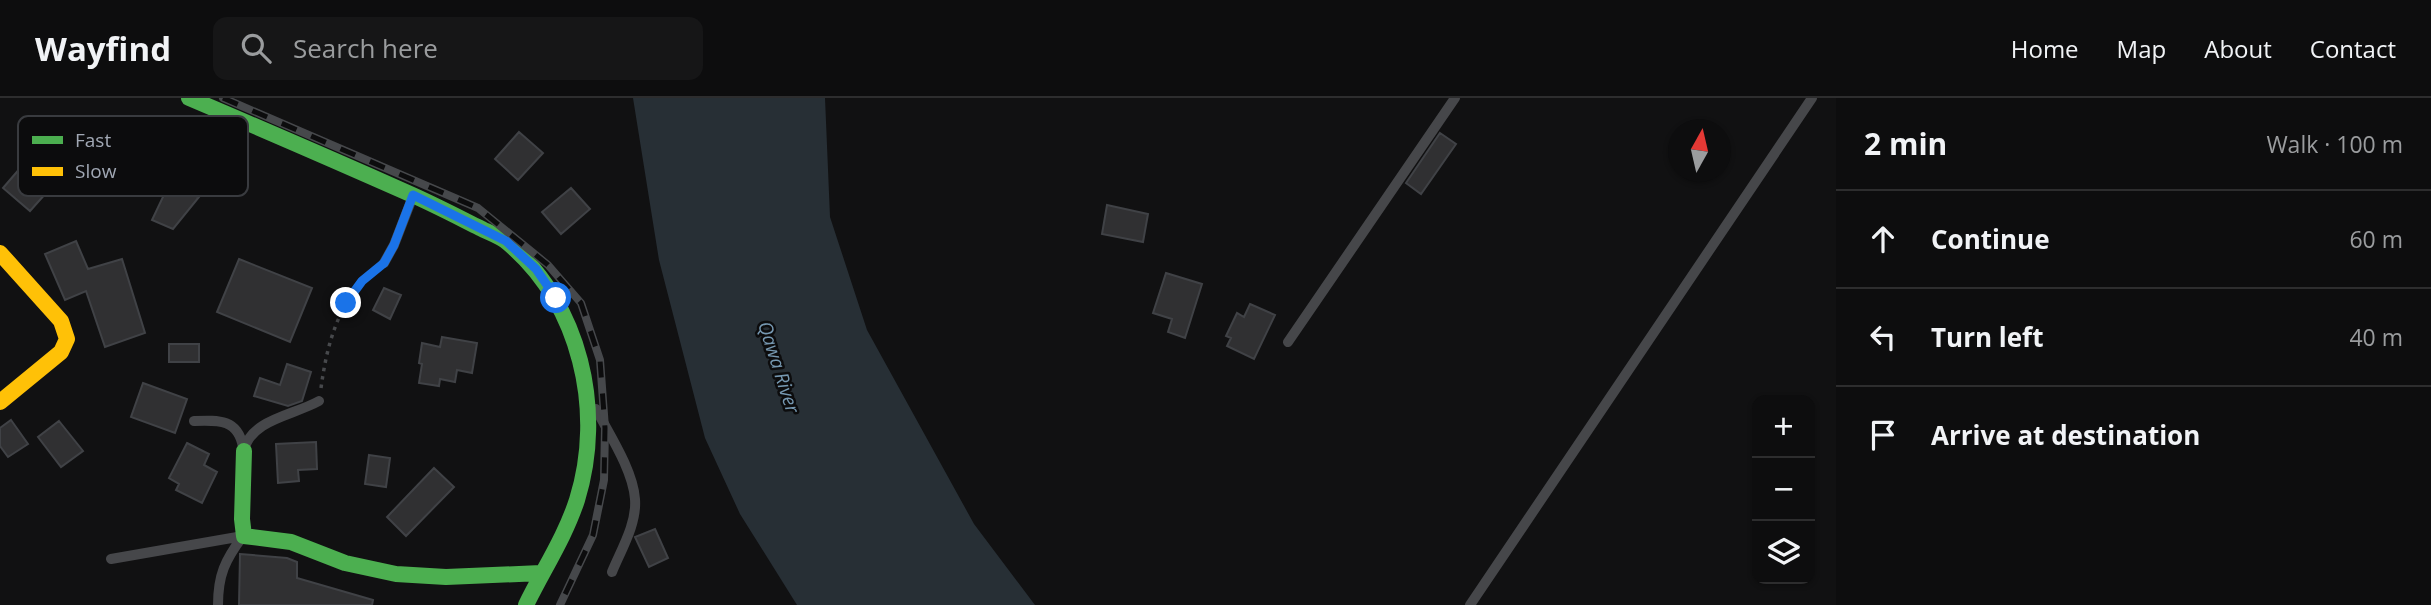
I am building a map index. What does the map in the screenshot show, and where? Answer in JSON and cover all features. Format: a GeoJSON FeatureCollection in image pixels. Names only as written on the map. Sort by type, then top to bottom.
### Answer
{"type":"FeatureCollection","features":[{"type":"Feature","properties":{"kind":"street"},"geometry":{"type":"LineString","coordinates":[[189,98],[231,116]]}},
{"type":"Feature","properties":{"kind":"street"},"geometry":{"type":"LineString","coordinates":[[248,124],[413,195],[506,241],[536,269],[556,298],[580,361],[587,394],[589,425],[581,484],[570,520],[526,605]]}},
{"type":"Feature","properties":{"kind":"street"},"geometry":{"type":"LineString","coordinates":[[0,253],[61,321],[67,339],[61,352],[0,402]]}},
{"type":"Feature","properties":{"kind":"street"},"geometry":{"type":"LineString","coordinates":[[244,451],[244,536],[291,542],[345,563],[396,574],[446,577],[541,573]]}},
{"type":"Feature","properties":{"kind":"lane"},"geometry":{"type":"LineString","coordinates":[[1288,342],[1455,98]]}},
{"type":"Feature","properties":{"kind":"lane"},"geometry":{"type":"LineString","coordinates":[[1470,605],[1812,98]]}},
{"type":"Feature","properties":{"kind":"lane"},"geometry":{"type":"LineString","coordinates":[[384,263],[394,245],[413,195]]}},
{"type":"Feature","properties":{"kind":"lane"},"geometry":{"type":"LineString","coordinates":[[587,394],[627,469],[635,499],[631,526],[612,572]]}},
{"type":"Feature","properties":{"kind":"lane"},"geometry":{"type":"LineString","coordinates":[[244,451],[247,439],[266,423],[319,401]]}},
{"type":"Feature","properties":{"kind":"lane"},"geometry":{"type":"LineString","coordinates":[[194,421],[211,420],[229,424],[240,433],[244,451]]}},
{"type":"Feature","properties":{"kind":"lane"},"geometry":{"type":"LineString","coordinates":[[111,559],[244,536]]}},
{"type":"Feature","properties":{"kind":"lane"},"geometry":{"type":"LineString","coordinates":[[218,605],[218,583],[227,558],[244,536]]}},
{"type":"Feature","properties":{"kind":"path"},"geometry":{"type":"LineString","coordinates":[[319,401],[324,364],[336,322],[362,281],[384,263]]}},
{"type":"Feature","properties":{"kind":"water","name":"Qawa River"},"geometry":{"type":"Polygon","coordinates":[[[633,98],[825,98],[830,217],[867,330],[974,524],[1035,605],[797,605],[740,514],[705,438],[659,260],[633,98]]]}},
{"type":"Feature","properties":{"kind":"building"},"geometry":{"type":"Polygon","coordinates":[[[519,132],[543,153],[518,180],[495,159],[519,132]]]}},
{"type":"Feature","properties":{"kind":"building"},"geometry":{"type":"Polygon","coordinates":[[[1440,133],[1456,144],[1421,194],[1406,183],[1440,133]]]}},
{"type":"Feature","properties":{"kind":"building"},"geometry":{"type":"Polygon","coordinates":[[[18,171],[18,196],[43,196],[30,211],[3,188],[18,171]]]}},
{"type":"Feature","properties":{"kind":"building"},"geometry":{"type":"Polygon","coordinates":[[[571,188],[590,209],[561,234],[542,212],[571,188]]]}},
{"type":"Feature","properties":{"kind":"building"},"geometry":{"type":"Polygon","coordinates":[[[163,196],[199,197],[173,229],[152,220],[163,196]]]}},
{"type":"Feature","properties":{"kind":"building"},"geometry":{"type":"Polygon","coordinates":[[[1107,205],[1148,214],[1143,242],[1102,234],[1107,205]]]}},
{"type":"Feature","properties":{"kind":"building"},"geometry":{"type":"Polygon","coordinates":[[[76,241],[88,269],[122,259],[145,333],[105,347],[86,291],[65,300],[45,254],[76,241]]]}},
{"type":"Feature","properties":{"kind":"building"},"geometry":{"type":"Polygon","coordinates":[[[239,259],[312,288],[290,342],[217,312],[239,259]]]}},
{"type":"Feature","properties":{"kind":"building"},"geometry":{"type":"Polygon","coordinates":[[[1166,273],[1202,284],[1185,338],[1168,332],[1172,319],[1153,313],[1166,273]]]}},
{"type":"Feature","properties":{"kind":"building"},"geometry":{"type":"Polygon","coordinates":[[[384,288],[401,295],[390,319],[373,310],[384,288]]]}},
{"type":"Feature","properties":{"kind":"building"},"geometry":{"type":"Polygon","coordinates":[[[1250,304],[1275,315],[1254,359],[1227,346],[1231,338],[1226,336],[1237,313],[1244,317],[1250,304]]]}},
{"type":"Feature","properties":{"kind":"building"},"geometry":{"type":"Polygon","coordinates":[[[442,337],[477,343],[472,373],[457,370],[455,382],[440,379],[439,386],[419,383],[422,343],[440,347],[442,337]]]}},
{"type":"Feature","properties":{"kind":"building"},"geometry":{"type":"Polygon","coordinates":[[[169,344],[199,344],[199,362],[169,362],[169,344]]]}},
{"type":"Feature","properties":{"kind":"building"},"geometry":{"type":"Polygon","coordinates":[[[287,364],[311,372],[302,401],[288,406],[254,396],[260,378],[280,385],[287,364]]]}},
{"type":"Feature","properties":{"kind":"building"},"geometry":{"type":"Polygon","coordinates":[[[143,383],[187,399],[175,433],[131,417],[143,383]]]}},
{"type":"Feature","properties":{"kind":"building"},"geometry":{"type":"Polygon","coordinates":[[[11,420],[28,444],[8,457],[0,446],[0,428],[11,420]]]}},
{"type":"Feature","properties":{"kind":"building"},"geometry":{"type":"Polygon","coordinates":[[[59,421],[83,451],[61,467],[38,437],[59,421]]]}},
{"type":"Feature","properties":{"kind":"building"},"geometry":{"type":"Polygon","coordinates":[[[316,442],[317,469],[298,470],[299,481],[278,483],[276,444],[316,442]]]}},
{"type":"Feature","properties":{"kind":"building"},"geometry":{"type":"Polygon","coordinates":[[[187,443],[209,454],[204,465],[217,472],[202,503],[176,490],[179,484],[169,478],[187,443]]]}},
{"type":"Feature","properties":{"kind":"building"},"geometry":{"type":"Polygon","coordinates":[[[369,455],[390,458],[386,487],[365,484],[369,455]]]}},
{"type":"Feature","properties":{"kind":"building"},"geometry":{"type":"Polygon","coordinates":[[[434,468],[454,487],[406,536],[387,517],[434,468]]]}},
{"type":"Feature","properties":{"kind":"building"},"geometry":{"type":"Polygon","coordinates":[[[655,529],[668,558],[649,567],[635,537],[655,529]]]}},
{"type":"Feature","properties":{"kind":"building"},"geometry":{"type":"Polygon","coordinates":[[[240,554],[287,558],[297,562],[297,578],[373,600],[372,605],[239,605],[240,554]]]}},
{"type":"Feature","properties":{"kind":"railway"},"geometry":{"type":"LineString","coordinates":[[223,98],[478,208],[548,265],[581,303],[600,360],[605,428],[604,480],[593,535],[560,605]]}},
{"type":"Feature","properties":{"kind":"traffic: fast"},"geometry":{"type":"LineString","coordinates":[[189,98],[231,116]]}},
{"type":"Feature","properties":{"kind":"traffic: fast"},"geometry":{"type":"LineString","coordinates":[[248,123],[417,197],[502,238],[533,268],[553,296],[569,327],[580,361],[588,430],[585,466],[572,514],[526,605]]}},
{"type":"Feature","properties":{"kind":"traffic: fast"},"geometry":{"type":"LineString","coordinates":[[244,451],[244,536],[291,542],[345,563],[396,574],[446,577],[541,573]]}},
{"type":"Feature","properties":{"kind":"traffic: slow"},"geometry":{"type":"LineString","coordinates":[[0,253],[61,321],[67,339],[61,352],[0,402]]}},
{"type":"Feature","properties":{"kind":"route"},"geometry":{"type":"LineString","coordinates":[[346,303],[362,281],[384,263],[394,245],[413,195],[506,241],[536,269],[556,298]]}}]}
